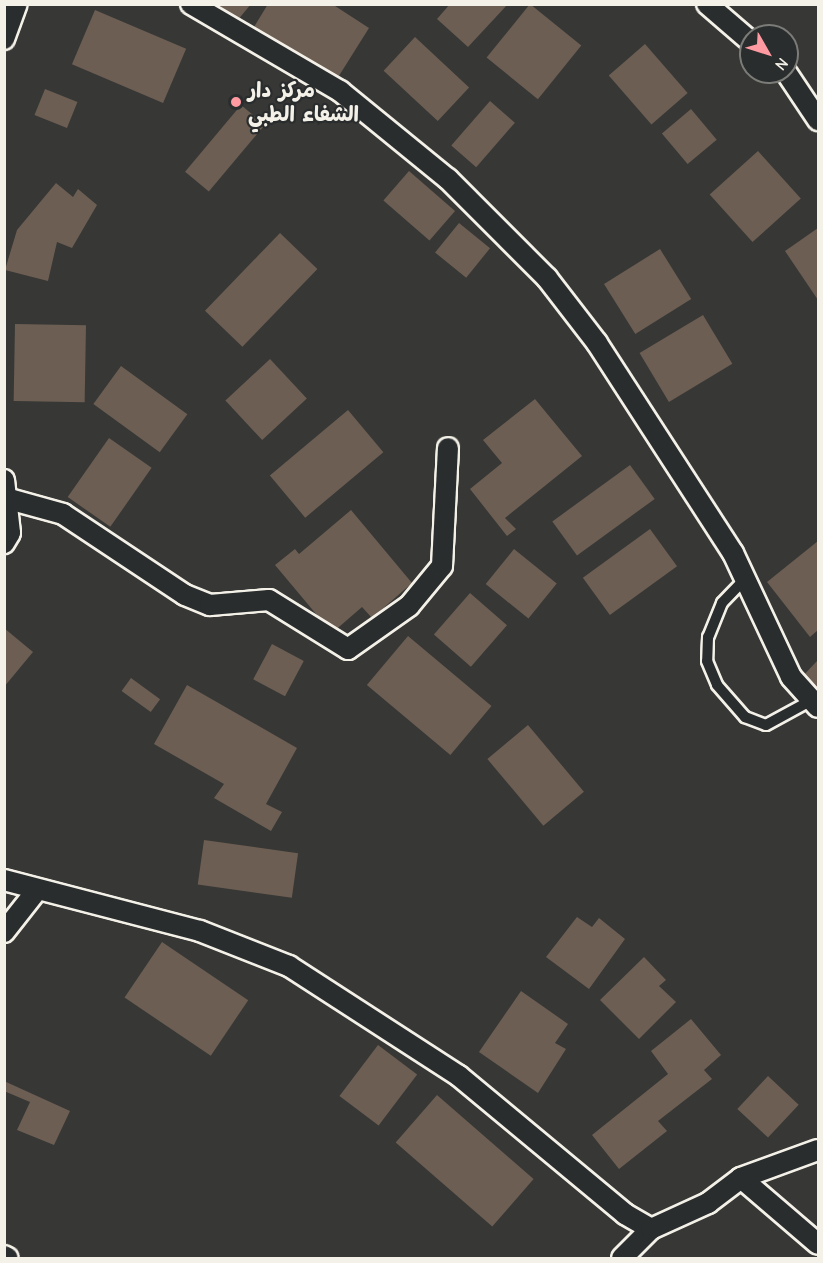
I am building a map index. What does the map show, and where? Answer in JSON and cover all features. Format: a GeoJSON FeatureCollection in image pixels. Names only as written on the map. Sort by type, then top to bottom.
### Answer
{"type":"FeatureCollection","features":[{"type":"Feature","properties":{"kind":"street"},"geometry":{"type":"LineString","coordinates":[[4,39],[17,4]]}},
{"type":"Feature","properties":{"kind":"street"},"geometry":{"type":"LineString","coordinates":[[191,4],[340,91],[448,179],[539,270],[597,343],[745,579],[791,677],[815,704]]}},
{"type":"Feature","properties":{"kind":"street"},"geometry":{"type":"LineString","coordinates":[[707,4],[739,32]]}},
{"type":"Feature","properties":{"kind":"street"},"geometry":{"type":"LineString","coordinates":[[794,84],[819,120]]}},
{"type":"Feature","properties":{"kind":"street"},"geometry":{"type":"LineString","coordinates":[[9,499],[63,514],[184,595],[210,605],[269,600],[348,649],[409,606],[442,566],[448,448]]}},
{"type":"Feature","properties":{"kind":"street"},"geometry":{"type":"LineString","coordinates":[[4,480],[9,499],[10,533],[4,543]]}},
{"type":"Feature","properties":{"kind":"street"},"geometry":{"type":"LineString","coordinates":[[4,880],[200,931],[289,966],[459,1076],[624,1214],[651,1229]]}},
{"type":"Feature","properties":{"kind":"street"},"geometry":{"type":"LineString","coordinates":[[4,932],[37,890]]}},
{"type":"Feature","properties":{"kind":"street"},"geometry":{"type":"LineString","coordinates":[[622,1258],[651,1229],[708,1203],[741,1178],[819,1150]]}},
{"type":"Feature","properties":{"kind":"street"},"geometry":{"type":"LineString","coordinates":[[741,1178],[819,1244]]}},
{"type":"Feature","properties":{"kind":"lane"},"geometry":{"type":"LineString","coordinates":[[745,579],[722,603],[708,637],[707,661],[717,685],[745,717],[766,725],[815,704]]}},
{"type":"Feature","properties":{"kind":"building"},"geometry":{"type":"Polygon","coordinates":[[[217,4],[251,4],[237,21],[217,4]]]}},
{"type":"Feature","properties":{"kind":"building"},"geometry":{"type":"Polygon","coordinates":[[[268,4],[332,4],[369,28],[337,79],[254,27],[268,4]]]}},
{"type":"Feature","properties":{"kind":"building"},"geometry":{"type":"Polygon","coordinates":[[[450,4],[508,4],[468,47],[437,19],[450,4]]]}},
{"type":"Feature","properties":{"kind":"building"},"geometry":{"type":"Polygon","coordinates":[[[530,4],[581,46],[538,99],[487,58],[530,4]]]}},
{"type":"Feature","properties":{"kind":"building"},"geometry":{"type":"Polygon","coordinates":[[[95,10],[186,49],[163,103],[72,64],[95,10]]]}},
{"type":"Feature","properties":{"kind":"building"},"geometry":{"type":"Polygon","coordinates":[[[415,37],[469,87],[438,121],[384,71],[415,37]]]}},
{"type":"Feature","properties":{"kind":"building"},"geometry":{"type":"Polygon","coordinates":[[[645,44],[688,93],[651,125],[609,75],[645,44]]]}},
{"type":"Feature","properties":{"kind":"building"},"geometry":{"type":"Polygon","coordinates":[[[45,89],[77,102],[67,128],[35,115],[45,89]]]}},
{"type":"Feature","properties":{"kind":"building"},"geometry":{"type":"Polygon","coordinates":[[[490,101],[515,123],[476,167],[451,146],[490,101]]]}},
{"type":"Feature","properties":{"kind":"building"},"geometry":{"type":"Polygon","coordinates":[[[241,105],[265,125],[209,192],[185,172],[241,105]]]}},
{"type":"Feature","properties":{"kind":"building"},"geometry":{"type":"Polygon","coordinates":[[[691,109],[717,140],[688,164],[662,133],[691,109]]]}},
{"type":"Feature","properties":{"kind":"building"},"geometry":{"type":"Polygon","coordinates":[[[758,151],[801,199],[753,242],[710,194],[758,151]]]}},
{"type":"Feature","properties":{"kind":"building"},"geometry":{"type":"Polygon","coordinates":[[[409,171],[455,211],[429,240],[383,200],[409,171]]]}},
{"type":"Feature","properties":{"kind":"building"},"geometry":{"type":"Polygon","coordinates":[[[56,183],[73,197],[78,189],[97,205],[72,248],[57,242],[48,281],[5,270],[17,230],[56,183]]]}},
{"type":"Feature","properties":{"kind":"building"},"geometry":{"type":"Polygon","coordinates":[[[459,223],[490,248],[466,278],[435,253],[459,223]]]}},
{"type":"Feature","properties":{"kind":"building"},"geometry":{"type":"Polygon","coordinates":[[[818,228],[818,300],[785,251],[818,228]]]}},
{"type":"Feature","properties":{"kind":"building"},"geometry":{"type":"Polygon","coordinates":[[[280,233],[317,269],[242,347],[205,311],[280,233]]]}},
{"type":"Feature","properties":{"kind":"building"},"geometry":{"type":"Polygon","coordinates":[[[660,249],[691,299],[635,334],[604,284],[660,249]]]}},
{"type":"Feature","properties":{"kind":"building"},"geometry":{"type":"Polygon","coordinates":[[[703,315],[732,364],[669,402],[640,353],[703,315]]]}},
{"type":"Feature","properties":{"kind":"building"},"geometry":{"type":"Polygon","coordinates":[[[15,324],[86,325],[85,402],[14,401],[15,324]]]}},
{"type":"Feature","properties":{"kind":"building"},"geometry":{"type":"Polygon","coordinates":[[[270,359],[307,398],[262,440],[225,401],[270,359]]]}},
{"type":"Feature","properties":{"kind":"building"},"geometry":{"type":"Polygon","coordinates":[[[121,366],[187,414],[160,452],[93,404],[121,366]]]}},
{"type":"Feature","properties":{"kind":"building"},"geometry":{"type":"Polygon","coordinates":[[[535,399],[582,456],[505,518],[516,529],[507,536],[470,489],[502,463],[483,440],[535,399]]]}},
{"type":"Feature","properties":{"kind":"building"},"geometry":{"type":"Polygon","coordinates":[[[348,410],[383,452],[305,518],[270,476],[348,410]]]}},
{"type":"Feature","properties":{"kind":"building"},"geometry":{"type":"Polygon","coordinates":[[[109,438],[152,468],[110,527],[68,497],[109,438]]]}},
{"type":"Feature","properties":{"kind":"building"},"geometry":{"type":"Polygon","coordinates":[[[630,465],[655,499],[577,555],[552,521],[630,465]]]}},
{"type":"Feature","properties":{"kind":"building"},"geometry":{"type":"Polygon","coordinates":[[[351,510],[412,583],[372,618],[362,607],[332,633],[275,565],[295,549],[299,554],[351,510]]]}},
{"type":"Feature","properties":{"kind":"building"},"geometry":{"type":"Polygon","coordinates":[[[650,529],[677,566],[610,615],[583,578],[650,529]]]}},
{"type":"Feature","properties":{"kind":"building"},"geometry":{"type":"Polygon","coordinates":[[[818,541],[818,630],[810,637],[767,582],[818,541]]]}},
{"type":"Feature","properties":{"kind":"building"},"geometry":{"type":"Polygon","coordinates":[[[514,549],[557,584],[528,619],[486,584],[514,549]]]}},
{"type":"Feature","properties":{"kind":"building"},"geometry":{"type":"Polygon","coordinates":[[[470,593],[507,625],[471,667],[434,635],[470,593]]]}},
{"type":"Feature","properties":{"kind":"building"},"geometry":{"type":"Polygon","coordinates":[[[4,628],[33,652],[4,687],[4,628]]]}},
{"type":"Feature","properties":{"kind":"building"},"geometry":{"type":"Polygon","coordinates":[[[408,636],[491,706],[450,755],[367,685],[408,636]]]}},
{"type":"Feature","properties":{"kind":"building"},"geometry":{"type":"Polygon","coordinates":[[[272,644],[304,661],[285,696],[253,679],[272,644]]]}},
{"type":"Feature","properties":{"kind":"building"},"geometry":{"type":"Polygon","coordinates":[[[818,660],[818,698],[799,680],[818,660]]]}},
{"type":"Feature","properties":{"kind":"building"},"geometry":{"type":"Polygon","coordinates":[[[131,678],[160,699],[151,712],[122,691],[131,678]]]}},
{"type":"Feature","properties":{"kind":"building"},"geometry":{"type":"Polygon","coordinates":[[[187,685],[297,748],[266,804],[282,812],[271,831],[214,798],[224,784],[154,744],[187,685]]]}},
{"type":"Feature","properties":{"kind":"building"},"geometry":{"type":"Polygon","coordinates":[[[528,725],[584,792],[543,826],[487,759],[528,725]]]}},
{"type":"Feature","properties":{"kind":"building"},"geometry":{"type":"Polygon","coordinates":[[[204,840],[298,853],[292,898],[198,885],[204,840]]]}},
{"type":"Feature","properties":{"kind":"building"},"geometry":{"type":"Polygon","coordinates":[[[577,917],[592,927],[599,918],[625,939],[589,989],[546,957],[577,917]]]}},
{"type":"Feature","properties":{"kind":"building"},"geometry":{"type":"Polygon","coordinates":[[[162,942],[248,1000],[211,1056],[125,998],[162,942]]]}},
{"type":"Feature","properties":{"kind":"building"},"geometry":{"type":"Polygon","coordinates":[[[644,957],[666,980],[659,986],[676,1002],[639,1039],[600,1000],[644,957]]]}},
{"type":"Feature","properties":{"kind":"building"},"geometry":{"type":"Polygon","coordinates":[[[521,991],[568,1024],[555,1043],[566,1049],[538,1093],[479,1052],[521,991]]]}},
{"type":"Feature","properties":{"kind":"building"},"geometry":{"type":"Polygon","coordinates":[[[691,1019],[721,1055],[704,1070],[712,1079],[658,1121],[667,1131],[619,1169],[592,1135],[668,1074],[651,1051],[691,1019]]]}},
{"type":"Feature","properties":{"kind":"building"},"geometry":{"type":"Polygon","coordinates":[[[378,1045],[417,1074],[379,1126],[339,1096],[378,1045]]]}},
{"type":"Feature","properties":{"kind":"building"},"geometry":{"type":"Polygon","coordinates":[[[768,1076],[799,1105],[768,1138],[737,1109],[768,1076]]]}},
{"type":"Feature","properties":{"kind":"building"},"geometry":{"type":"Polygon","coordinates":[[[4,1081],[70,1111],[54,1145],[17,1130],[30,1102],[4,1091],[4,1081]]]}},
{"type":"Feature","properties":{"kind":"building"},"geometry":{"type":"Polygon","coordinates":[[[437,1095],[534,1179],[492,1227],[396,1143],[437,1095]]]}},
{"type":"Feature","properties":{"kind":"place","name":"مركز دار الشفاء الطبي"},"geometry":{"type":"Point","coordinates":[236,102]}}]}
